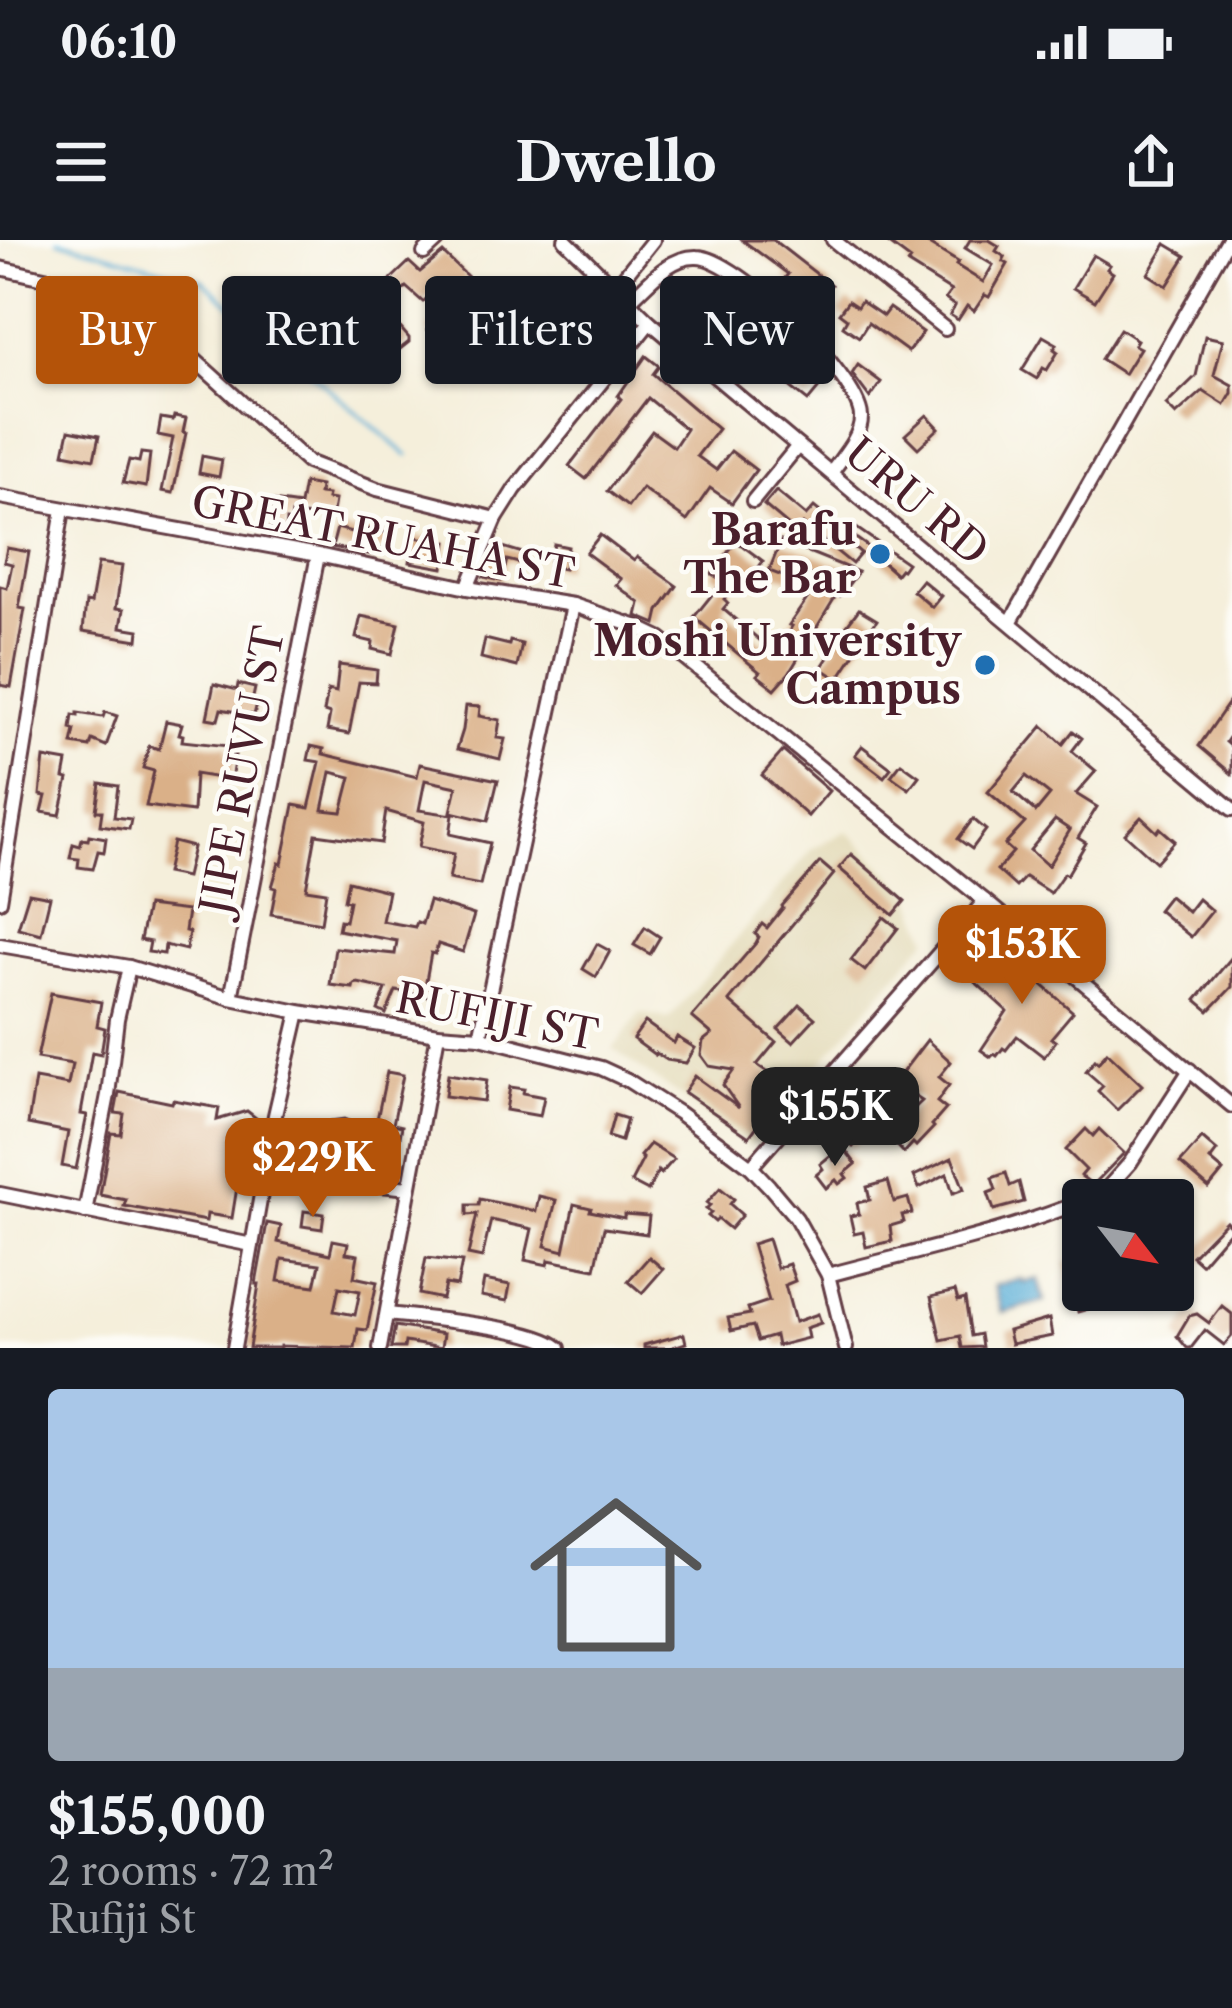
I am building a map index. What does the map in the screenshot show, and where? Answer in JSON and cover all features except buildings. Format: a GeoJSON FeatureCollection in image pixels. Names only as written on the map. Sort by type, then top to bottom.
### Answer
{"type":"FeatureCollection","features":[{"type":"Feature","properties":{"kind":"street"},"geometry":{"type":"LineString","coordinates":[[424,253],[438,240]]}},
{"type":"Feature","properties":{"kind":"street","name":"URU RD"},"geometry":{"type":"LineString","coordinates":[[566,240],[601,276]]}},
{"type":"Feature","properties":{"kind":"street"},"geometry":{"type":"LineString","coordinates":[[624,276],[653,240]]}},
{"type":"Feature","properties":{"kind":"street"},"geometry":{"type":"LineString","coordinates":[[833,240],[945,329]]}},
{"type":"Feature","properties":{"kind":"street"},"geometry":{"type":"LineString","coordinates":[[1011,621],[1228,240]]}},
{"type":"Feature","properties":{"kind":"street"},"geometry":{"type":"LineString","coordinates":[[636,295],[670,264],[699,256],[720,264],[777,306],[846,383],[860,409],[858,431],[831,473]]}},
{"type":"Feature","properties":{"kind":"street"},"geometry":{"type":"LineString","coordinates":[[0,268],[84,287],[133,310],[307,462],[377,489],[496,519]]}},
{"type":"Feature","properties":{"kind":"street","name":"URU RD"},"geometry":{"type":"LineString","coordinates":[[636,309],[1232,809]]}},
{"type":"Feature","properties":{"kind":"street"},"geometry":{"type":"LineString","coordinates":[[466,588],[496,519],[542,452],[650,322]]}},
{"type":"Feature","properties":{"kind":"street"},"geometry":{"type":"LineString","coordinates":[[753,501],[798,446]]}},
{"type":"Feature","properties":{"kind":"street","name":"GREAT RUAHA ST"},"geometry":{"type":"LineString","coordinates":[[0,496],[573,605],[660,638],[1232,1106]]}},
{"type":"Feature","properties":{"kind":"street"},"geometry":{"type":"LineString","coordinates":[[0,901],[63,509]]}},
{"type":"Feature","properties":{"kind":"street","name":"JIPE RUVU ST"},"geometry":{"type":"LineString","coordinates":[[231,998],[319,555]]}},
{"type":"Feature","properties":{"kind":"street"},"geometry":{"type":"LineString","coordinates":[[480,1037],[573,605]]}},
{"type":"Feature","properties":{"kind":"street"},"geometry":{"type":"LineString","coordinates":[[751,1167],[985,901]]}},
{"type":"Feature","properties":{"kind":"street","name":"RUFIJI ST"},"geometry":{"type":"LineString","coordinates":[[0,945],[129,967],[231,998],[299,1012],[480,1037],[601,1068],[627,1080],[751,1167],[796,1218],[828,1275],[846,1348]]}},
{"type":"Feature","properties":{"kind":"street"},"geometry":{"type":"LineString","coordinates":[[85,1212],[129,967]]}},
{"type":"Feature","properties":{"kind":"street"},"geometry":{"type":"LineString","coordinates":[[234,1348],[299,1012]]}},
{"type":"Feature","properties":{"kind":"street"},"geometry":{"type":"LineString","coordinates":[[380,1348],[437,1034]]}},
{"type":"Feature","properties":{"kind":"street"},"geometry":{"type":"LineString","coordinates":[[1116,1179],[1190,1070]]}},
{"type":"Feature","properties":{"kind":"street"},"geometry":{"type":"LineString","coordinates":[[265,1173],[409,1188]]}},
{"type":"Feature","properties":{"kind":"street"},"geometry":{"type":"LineString","coordinates":[[0,1195],[252,1245]]}},
{"type":"Feature","properties":{"kind":"street"},"geometry":{"type":"LineString","coordinates":[[828,1275],[1062,1209]]}},
{"type":"Feature","properties":{"kind":"street"},"geometry":{"type":"LineString","coordinates":[[388,1314],[544,1338],[559,1348]]}},
{"type":"Feature","properties":{"kind":"shaded area"},"geometry":{"type":"Polygon","coordinates":[[[847,831],[912,896],[928,938],[750,1146],[613,1049],[641,1013],[669,1019],[813,848],[847,831]]]}},
{"type":"Feature","properties":{"kind":"water"},"geometry":{"type":"Polygon","coordinates":[[[1021,1279],[1023,1283],[1038,1279],[1044,1301],[1002,1313],[994,1286],[1021,1279]]]}},
{"type":"Feature","properties":{"kind":"waterway"},"geometry":{"type":"LineString","coordinates":[[58,240],[202,280],[408,456]]}},
{"type":"Feature","properties":{"kind":"place","name":"Barafu The Bar"},"geometry":{"type":"Point","coordinates":[880,554]}},
{"type":"Feature","properties":{"kind":"place","name":"Moshi University Campus"},"geometry":{"type":"Point","coordinates":[985,665]}}]}
